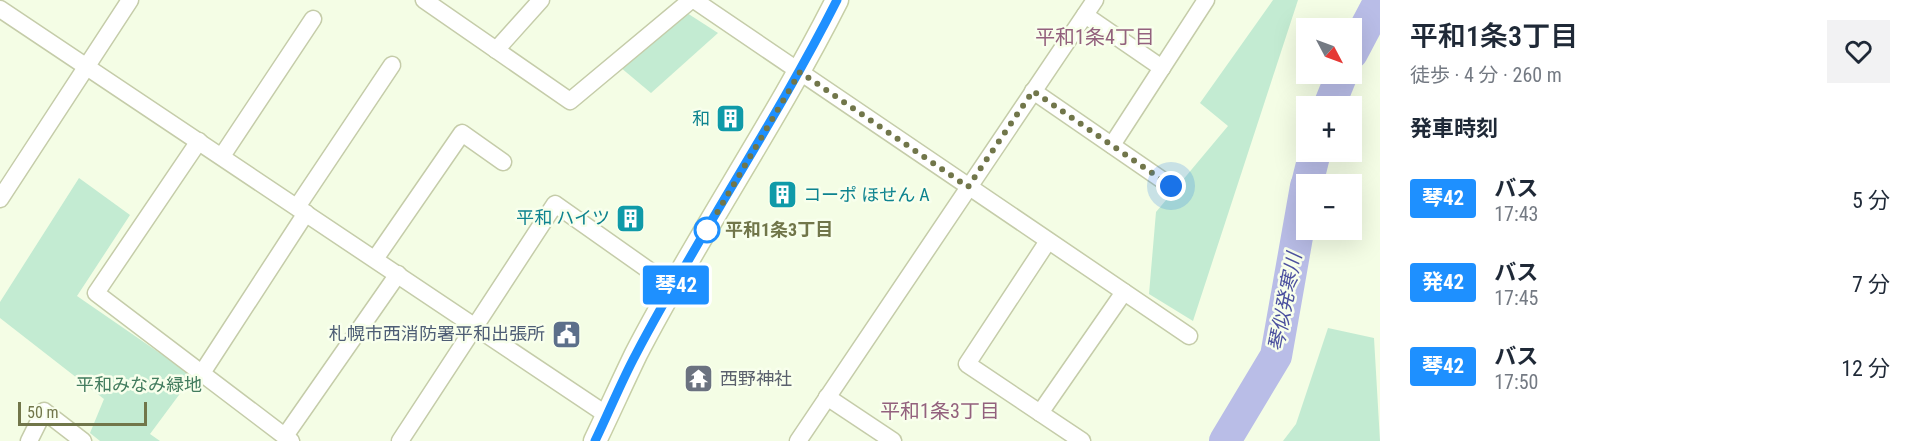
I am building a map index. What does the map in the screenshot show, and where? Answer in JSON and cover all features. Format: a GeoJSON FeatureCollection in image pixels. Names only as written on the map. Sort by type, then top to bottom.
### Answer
{"type":"FeatureCollection","features":[{"type":"Feature","properties":{"kind":"street"},"geometry":{"type":"LineString","coordinates":[[0,199],[130,0]]}},
{"type":"Feature","properties":{"kind":"street"},"geometry":{"type":"LineString","coordinates":[[424,0],[570,101],[692,0],[1189,336]]}},
{"type":"Feature","properties":{"kind":"street"},"geometry":{"type":"LineString","coordinates":[[496,50],[541,0]]}},
{"type":"Feature","properties":{"kind":"street"},"geometry":{"type":"LineString","coordinates":[[595,441],[636,353],[800,72],[837,0]]}},
{"type":"Feature","properties":{"kind":"street"},"geometry":{"type":"LineString","coordinates":[[798,441],[1095,0]]}},
{"type":"Feature","properties":{"kind":"street"},"geometry":{"type":"LineString","coordinates":[[1112,145],[1206,0]]}},
{"type":"Feature","properties":{"kind":"street"},"geometry":{"type":"LineString","coordinates":[[4,10],[87,69],[222,156],[607,415]]}},
{"type":"Feature","properties":{"kind":"street"},"geometry":{"type":"LineString","coordinates":[[1085,15],[1162,68]]}},
{"type":"Feature","properties":{"kind":"street"},"geometry":{"type":"LineString","coordinates":[[222,156],[313,19]]}},
{"type":"Feature","properties":{"kind":"street"},"geometry":{"type":"LineString","coordinates":[[202,373],[392,65]]}},
{"type":"Feature","properties":{"kind":"street"},"geometry":{"type":"LineString","coordinates":[[1033,91],[1171,186]]}},
{"type":"Feature","properties":{"kind":"street"},"geometry":{"type":"LineString","coordinates":[[375,259],[462,133],[503,162]]}},
{"type":"Feature","properties":{"kind":"street"},"geometry":{"type":"LineString","coordinates":[[199,141],[96,293],[288,438],[398,274]]}},
{"type":"Feature","properties":{"kind":"street"},"geometry":{"type":"LineString","coordinates":[[400,441],[555,204],[674,288]]}},
{"type":"Feature","properties":{"kind":"street"},"geometry":{"type":"LineString","coordinates":[[1048,241],[967,364],[1082,441]]}},
{"type":"Feature","properties":{"kind":"street"},"geometry":{"type":"LineString","coordinates":[[1040,413],[1124,292]]}},
{"type":"Feature","properties":{"kind":"street"},"geometry":{"type":"LineString","coordinates":[[827,397],[893,441]]}},
{"type":"Feature","properties":{"kind":"street"},"geometry":{"type":"LineString","coordinates":[[29,441],[44,411],[83,441]]}},
{"type":"Feature","properties":{"kind":"green space"},"geometry":{"type":"Polygon","coordinates":[[[1273,0],[1298,0],[1193,321],[1149,294],[1156,212],[1228,126],[1200,103],[1273,0]]]}},
{"type":"Feature","properties":{"kind":"green space"},"geometry":{"type":"Polygon","coordinates":[[[687,13],[718,33],[651,93],[620,67],[687,13]]]}},
{"type":"Feature","properties":{"kind":"green space","name":"平和みなみ緑地"},"geometry":{"type":"Polygon","coordinates":[[[79,178],[130,215],[77,296],[193,376],[150,434],[160,441],[100,441],[90,433],[104,399],[0,318],[0,302],[79,178]]]}},
{"type":"Feature","properties":{"kind":"green space"},"geometry":{"type":"Polygon","coordinates":[[[1328,328],[1374,338],[1380,441],[1283,441],[1296,424],[1328,328]]]}},
{"type":"Feature","properties":{"kind":"waterway","name":"琴似発寒川"},"geometry":{"type":"LineString","coordinates":[[1362,34],[1380,0]]}},
{"type":"Feature","properties":{"kind":"waterway","name":"琴似発寒川"},"geometry":{"type":"LineString","coordinates":[[1333,96],[1338,84]]}},
{"type":"Feature","properties":{"kind":"waterway","name":"琴似発寒川"},"geometry":{"type":"LineString","coordinates":[[1310,174],[1312,162]]}},
{"type":"Feature","properties":{"kind":"waterway","name":"琴似発寒川"},"geometry":{"type":"LineString","coordinates":[[1225,441],[1276,356],[1296,240]]}},
{"type":"Feature","properties":{"kind":"bus line","name":"琴42"},"geometry":{"type":"LineString","coordinates":[[595,441],[636,353],[800,72],[837,0]]}},
{"type":"Feature","properties":{"kind":"place","name":"和"},"geometry":{"type":"Point","coordinates":[731,119]}},
{"type":"Feature","properties":{"kind":"place","name":"コーポ ほせん A"},"geometry":{"type":"Point","coordinates":[782,195]}},
{"type":"Feature","properties":{"kind":"place","name":"平和 ハイツ"},"geometry":{"type":"Point","coordinates":[631,218]}},
{"type":"Feature","properties":{"kind":"place","name":"平和1条3丁目"},"geometry":{"type":"Point","coordinates":[707,230]}},
{"type":"Feature","properties":{"kind":"place","name":"札幌市西消防署平和出張所"},"geometry":{"type":"Point","coordinates":[566,334]}},
{"type":"Feature","properties":{"kind":"place","name":"西野神社"},"geometry":{"type":"Point","coordinates":[699,379]}},
{"type":"Feature","properties":{"kind":"district","name":"平和1条4丁目"},"geometry":{"type":"Point","coordinates":[1095,37]}},
{"type":"Feature","properties":{"kind":"district","name":"平和1条3丁目"},"geometry":{"type":"Point","coordinates":[940,411]}},
{"type":"Feature","properties":{"kind":"route"},"geometry":{"type":"LineString","coordinates":[[707,230],[704,235],[800,72],[968,187],[1033,91],[1171,186]]}}]}
